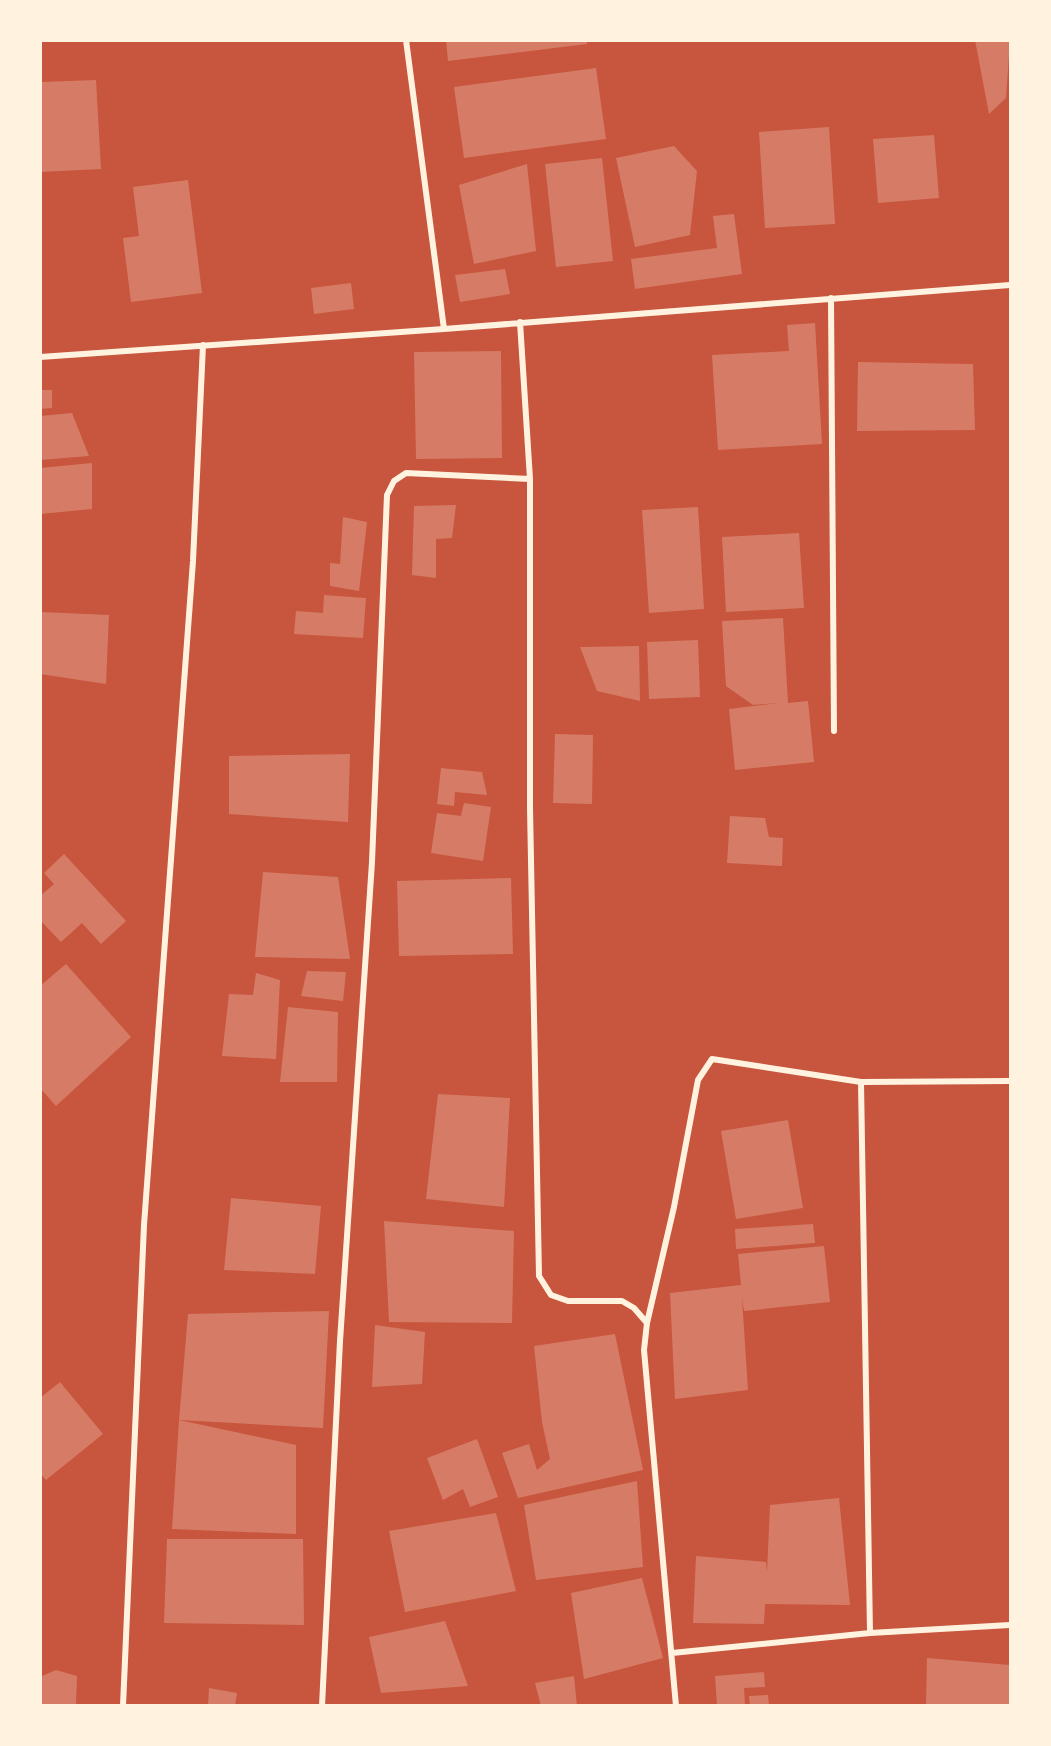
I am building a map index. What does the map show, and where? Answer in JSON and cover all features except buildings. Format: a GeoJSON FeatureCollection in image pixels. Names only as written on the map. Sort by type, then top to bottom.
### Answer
{"type":"FeatureCollection","features":[{"type":"Feature","properties":{"kind":"street"},"geometry":{"type":"LineString","coordinates":[[406,40],[444,329]]}},
{"type":"Feature","properties":{"kind":"street"},"geometry":{"type":"LineString","coordinates":[[40,357],[444,329],[1011,285]]}},
{"type":"Feature","properties":{"kind":"street"},"geometry":{"type":"LineString","coordinates":[[831,298],[834,731]]}},
{"type":"Feature","properties":{"kind":"street"},"geometry":{"type":"LineString","coordinates":[[520,322],[530,479],[530,808],[539,1276],[551,1295],[568,1301],[622,1301],[634,1308],[647,1323]]}},
{"type":"Feature","properties":{"kind":"street"},"geometry":{"type":"LineString","coordinates":[[123,1706],[144,1225],[194,561],[203,345]]}},
{"type":"Feature","properties":{"kind":"street"},"geometry":{"type":"LineString","coordinates":[[322,1706],[340,1341],[372,862],[387,495],[394,481],[406,474],[530,479]]}},
{"type":"Feature","properties":{"kind":"street"},"geometry":{"type":"LineString","coordinates":[[676,1706],[644,1350],[647,1323],[674,1207],[698,1080],[712,1059],[861,1082],[1011,1081]]}},
{"type":"Feature","properties":{"kind":"street"},"geometry":{"type":"LineString","coordinates":[[861,1082],[870,1633]]}},
{"type":"Feature","properties":{"kind":"street"},"geometry":{"type":"LineString","coordinates":[[672,1653],[870,1633],[1011,1625]]}}]}
